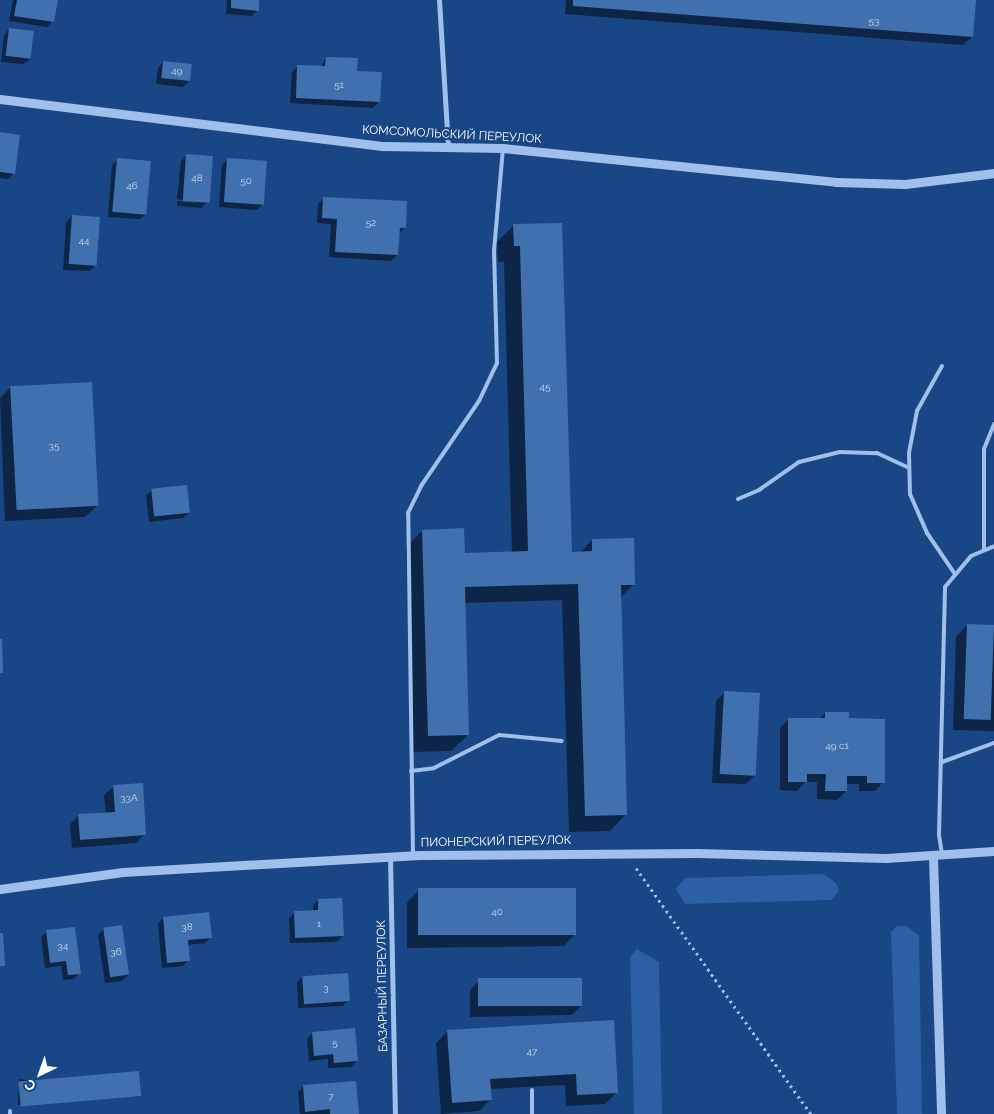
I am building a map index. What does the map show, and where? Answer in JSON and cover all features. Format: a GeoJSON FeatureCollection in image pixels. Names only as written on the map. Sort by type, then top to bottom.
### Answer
{"type":"FeatureCollection","features":[{"type":"Feature","properties":{"kind":"street"},"geometry":{"type":"LineString","coordinates":[[439,0],[448,147]]}},
{"type":"Feature","properties":{"kind":"street","name":"КОМСОМОЛЬСКИЙ ПЕРЕУЛОК"},"geometry":{"type":"LineString","coordinates":[[0,99],[384,146],[503,148],[872,184],[904,184],[994,173]]}},
{"type":"Feature","properties":{"kind":"street","name":"ПИОНЕРСКИЙ ПЕРЕУЛОК"},"geometry":{"type":"LineString","coordinates":[[0,889],[123,872],[413,856],[625,854],[938,857],[994,851]]}},
{"type":"Feature","properties":{"kind":"street","name":"БАЗАРНЫЙ ПЕРЕУЛОК"},"geometry":{"type":"LineString","coordinates":[[390,857],[395,1114]]}},
{"type":"Feature","properties":{"kind":"street"},"geometry":{"type":"LineString","coordinates":[[938,857],[941,1114]]}},
{"type":"Feature","properties":{"kind":"lane"},"geometry":{"type":"LineString","coordinates":[[413,856],[408,513],[421,486],[479,401],[497,363],[494,251],[503,148]]}},
{"type":"Feature","properties":{"kind":"lane"},"geometry":{"type":"LineString","coordinates":[[942,366],[917,411],[909,468],[910,494],[927,533],[954,574]]}},
{"type":"Feature","properties":{"kind":"lane"},"geometry":{"type":"LineString","coordinates":[[984,550],[984,449],[994,424]]}},
{"type":"Feature","properties":{"kind":"lane"},"geometry":{"type":"LineString","coordinates":[[738,499],[759,490],[799,462],[840,452],[877,453],[909,468]]}},
{"type":"Feature","properties":{"kind":"lane"},"geometry":{"type":"LineString","coordinates":[[938,857],[942,762],[945,587],[971,556],[994,546]]}},
{"type":"Feature","properties":{"kind":"lane"},"geometry":{"type":"LineString","coordinates":[[411,771],[434,768],[499,735],[562,741]]}},
{"type":"Feature","properties":{"kind":"lane"},"geometry":{"type":"LineString","coordinates":[[942,762],[994,743]]}},
{"type":"Feature","properties":{"kind":"lane"},"geometry":{"type":"LineString","coordinates":[[532,1090],[532,1114]]}},
{"type":"Feature","properties":{"kind":"path"},"geometry":{"type":"LineString","coordinates":[[625,854],[811,1114]]}},
{"type":"Feature","properties":{"kind":"shaded area"},"geometry":{"type":"Polygon","coordinates":[[[824,874],[836,883],[839,891],[831,900],[685,904],[676,889],[685,878],[824,874]]]}},
{"type":"Feature","properties":{"kind":"shaded area"},"geometry":{"type":"Polygon","coordinates":[[[897,926],[906,926],[919,935],[922,1114],[897,1114],[891,932],[897,926]]]}},
{"type":"Feature","properties":{"kind":"shaded area"},"geometry":{"type":"Polygon","coordinates":[[[637,949],[659,962],[662,1114],[634,1114],[630,957],[637,949]]]}},
{"type":"Feature","properties":{"kind":"building"},"geometry":{"type":"Polygon","coordinates":[[[17,0],[58,0],[54,22],[14,16],[17,0]]]}},
{"type":"Feature","properties":{"kind":"building"},"geometry":{"type":"Polygon","coordinates":[[[231,0],[259,0],[259,11],[231,8],[231,0]]]}},
{"type":"Feature","properties":{"kind":"building"},"geometry":{"type":"Polygon","coordinates":[[[573,0],[976,0],[973,37],[573,6],[573,0]]]}},
{"type":"Feature","properties":{"kind":"building"},"geometry":{"type":"Polygon","coordinates":[[[9,28],[34,31],[30,59],[6,56],[9,28]]]}},
{"type":"Feature","properties":{"kind":"building"},"geometry":{"type":"Polygon","coordinates":[[[326,57],[358,58],[357,71],[382,72],[380,102],[296,98],[297,65],[325,66],[326,57]]]}},
{"type":"Feature","properties":{"kind":"building"},"geometry":{"type":"Polygon","coordinates":[[[163,61],[192,64],[190,81],[161,78],[163,61]]]}},
{"type":"Feature","properties":{"kind":"building"},"geometry":{"type":"Polygon","coordinates":[[[0,132],[20,135],[15,174],[0,172],[0,132]]]}},
{"type":"Feature","properties":{"kind":"building"},"geometry":{"type":"Polygon","coordinates":[[[186,154],[213,156],[210,203],[183,201],[186,154]]]}},
{"type":"Feature","properties":{"kind":"building"},"geometry":{"type":"Polygon","coordinates":[[[117,158],[151,161],[146,215],[112,212],[117,158]]]}},
{"type":"Feature","properties":{"kind":"building"},"geometry":{"type":"Polygon","coordinates":[[[227,158],[267,161],[264,205],[224,202],[227,158]]]}},
{"type":"Feature","properties":{"kind":"building"},"geometry":{"type":"Polygon","coordinates":[[[323,197],[407,201],[406,228],[400,228],[398,255],[335,252],[337,219],[322,218],[323,197]]]}},
{"type":"Feature","properties":{"kind":"building"},"geometry":{"type":"Polygon","coordinates":[[[72,215],[100,217],[97,266],[69,264],[72,215]]]}},
{"type":"Feature","properties":{"kind":"building"},"geometry":{"type":"Polygon","coordinates":[[[562,223],[572,552],[592,551],[592,539],[634,538],[635,585],[621,585],[627,815],[585,816],[578,584],[465,587],[469,735],[428,736],[422,530],[464,528],[465,553],[528,551],[520,246],[514,246],[513,224],[562,223]]]}},
{"type":"Feature","properties":{"kind":"building"},"geometry":{"type":"Polygon","coordinates":[[[92,382],[98,506],[17,510],[10,386],[92,382]]]}},
{"type":"Feature","properties":{"kind":"building"},"geometry":{"type":"Polygon","coordinates":[[[187,485],[190,513],[154,517],[151,489],[187,485]]]}},
{"type":"Feature","properties":{"kind":"building"},"geometry":{"type":"Polygon","coordinates":[[[967,624],[994,625],[991,720],[964,719],[967,624]]]}},
{"type":"Feature","properties":{"kind":"building"},"geometry":{"type":"Polygon","coordinates":[[[0,639],[2,639],[3,673],[0,673],[0,639]]]}},
{"type":"Feature","properties":{"kind":"building"},"geometry":{"type":"Polygon","coordinates":[[[724,691],[760,693],[756,776],[720,774],[724,691]]]}},
{"type":"Feature","properties":{"kind":"building"},"geometry":{"type":"Polygon","coordinates":[[[825,712],[849,712],[849,718],[885,719],[885,783],[867,783],[867,776],[847,776],[847,791],[825,791],[826,774],[807,774],[807,782],[788,782],[788,718],[825,718],[825,712]]]}},
{"type":"Feature","properties":{"kind":"building"},"geometry":{"type":"Polygon","coordinates":[[[143,783],[146,835],[80,840],[78,814],[115,812],[113,785],[143,783]]]}},
{"type":"Feature","properties":{"kind":"building"},"geometry":{"type":"Polygon","coordinates":[[[418,888],[576,888],[576,935],[418,935],[418,888]]]}},
{"type":"Feature","properties":{"kind":"building"},"geometry":{"type":"Polygon","coordinates":[[[342,898],[344,936],[295,938],[294,911],[318,910],[318,899],[342,898]]]}},
{"type":"Feature","properties":{"kind":"building"},"geometry":{"type":"Polygon","coordinates":[[[209,912],[212,938],[188,940],[190,961],[167,963],[163,917],[209,912]]]}},
{"type":"Feature","properties":{"kind":"building"},"geometry":{"type":"Polygon","coordinates":[[[122,925],[129,975],[110,977],[103,928],[122,925]]]}},
{"type":"Feature","properties":{"kind":"building"},"geometry":{"type":"Polygon","coordinates":[[[75,927],[81,974],[68,975],[66,961],[50,963],[46,930],[75,927]]]}},
{"type":"Feature","properties":{"kind":"building"},"geometry":{"type":"Polygon","coordinates":[[[0,933],[3,933],[5,966],[0,966],[0,933]]]}},
{"type":"Feature","properties":{"kind":"building"},"geometry":{"type":"Polygon","coordinates":[[[348,973],[350,1001],[304,1004],[302,976],[348,973]]]}},
{"type":"Feature","properties":{"kind":"building"},"geometry":{"type":"Polygon","coordinates":[[[478,978],[582,978],[582,1006],[478,1006],[478,978]]]}},
{"type":"Feature","properties":{"kind":"building"},"geometry":{"type":"Polygon","coordinates":[[[614,1020],[618,1093],[577,1095],[576,1074],[490,1079],[492,1100],[452,1103],[447,1030],[614,1020]]]}},
{"type":"Feature","properties":{"kind":"building"},"geometry":{"type":"Polygon","coordinates":[[[355,1028],[358,1061],[334,1063],[333,1054],[314,1056],[312,1032],[355,1028]]]}},
{"type":"Feature","properties":{"kind":"building"},"geometry":{"type":"Polygon","coordinates":[[[139,1071],[141,1096],[21,1106],[18,1082],[139,1071]]]}},
{"type":"Feature","properties":{"kind":"building"},"geometry":{"type":"Polygon","coordinates":[[[356,1081],[359,1114],[330,1114],[330,1109],[305,1112],[303,1085],[356,1081]]]}}]}
